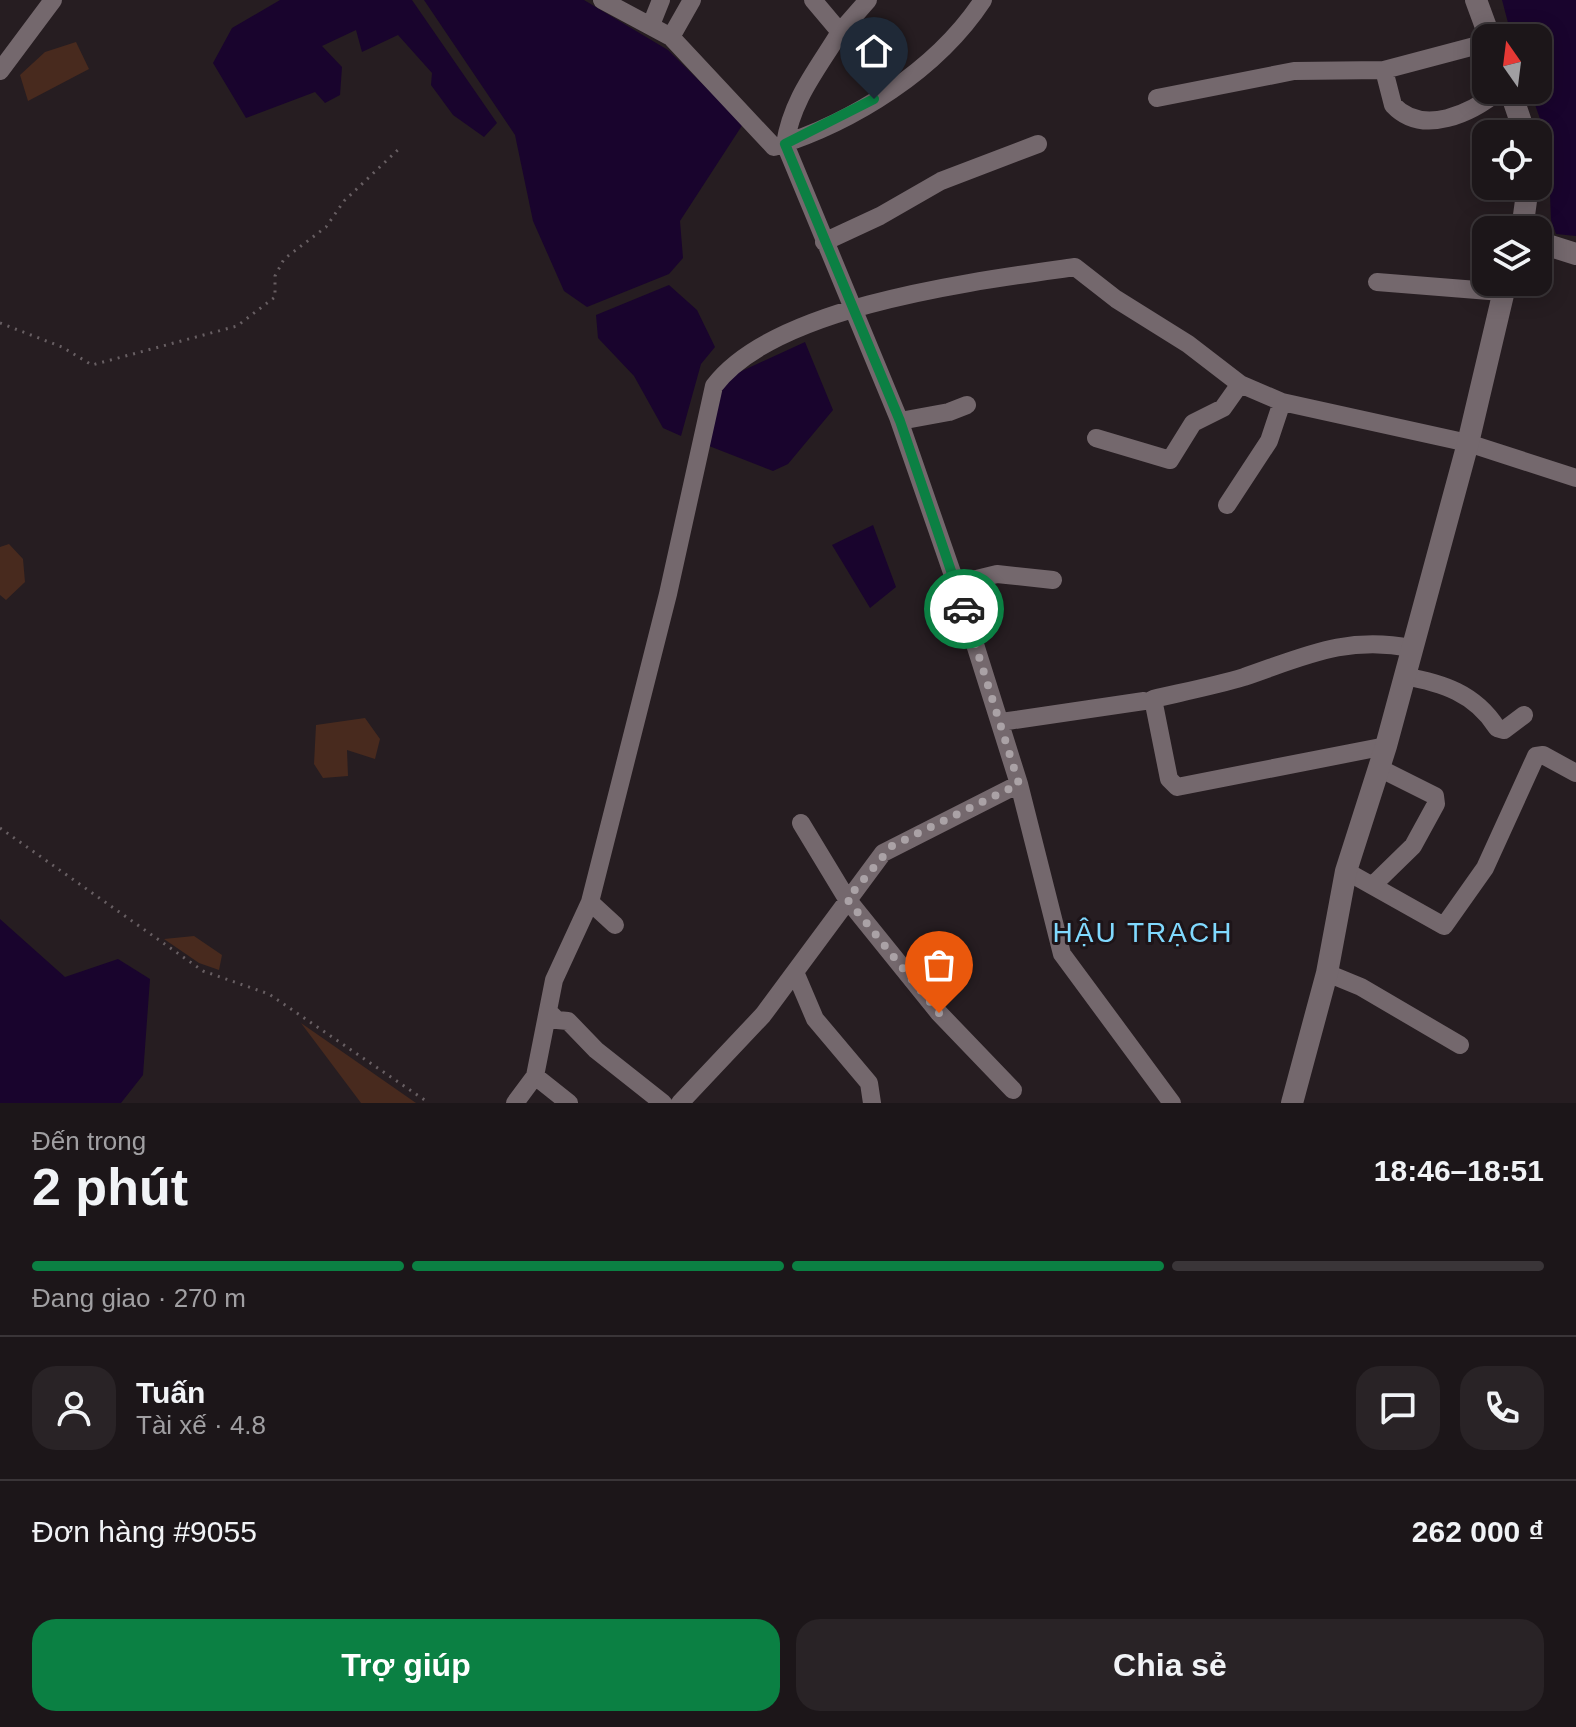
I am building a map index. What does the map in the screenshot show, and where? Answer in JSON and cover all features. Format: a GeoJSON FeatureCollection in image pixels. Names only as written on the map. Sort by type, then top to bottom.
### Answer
{"type":"FeatureCollection","features":[{"type":"Feature","properties":{"kind":"street"},"geometry":{"type":"LineString","coordinates":[[0,71],[53,0]]}},
{"type":"Feature","properties":{"kind":"street"},"geometry":{"type":"LineString","coordinates":[[602,0],[671,37],[774,147],[855,110],[927,65],[983,0]]}},
{"type":"Feature","properties":{"kind":"street"},"geometry":{"type":"LineString","coordinates":[[651,25],[661,0]]}},
{"type":"Feature","properties":{"kind":"street"},"geometry":{"type":"LineString","coordinates":[[671,37],[692,0]]}},
{"type":"Feature","properties":{"kind":"street"},"geometry":{"type":"LineString","coordinates":[[813,0],[840,32]]}},
{"type":"Feature","properties":{"kind":"street"},"geometry":{"type":"LineString","coordinates":[[868,0],[840,32],[799,93],[789,120],[785,144],[900,421],[956,584],[1019,784],[1062,954],[1172,1103]]}},
{"type":"Feature","properties":{"kind":"street"},"geometry":{"type":"LineString","coordinates":[[1476,0],[1485,24]]}},
{"type":"Feature","properties":{"kind":"street"},"geometry":{"type":"LineString","coordinates":[[1157,98],[1294,71],[1384,70],[1472,47]]}},
{"type":"Feature","properties":{"kind":"street"},"geometry":{"type":"LineString","coordinates":[[1384,70],[1393,105],[1414,120],[1431,121],[1466,111],[1477,104]]}},
{"type":"Feature","properties":{"kind":"street"},"geometry":{"type":"LineString","coordinates":[[824,242],[880,216],[941,181],[1038,144]]}},
{"type":"Feature","properties":{"kind":"street"},"geometry":{"type":"LineString","coordinates":[[1552,246],[1576,254]]}},
{"type":"Feature","properties":{"kind":"street"},"geometry":{"type":"LineString","coordinates":[[515,1103],[535,1076],[554,980],[590,902],[668,594],[714,386],[729,367],[776,337],[853,310],[991,279],[1075,267],[1116,299],[1188,344],[1240,384],[1282,402],[1468,443],[1576,478]]}},
{"type":"Feature","properties":{"kind":"street"},"geometry":{"type":"LineString","coordinates":[[1377,282],[1472,286]]}},
{"type":"Feature","properties":{"kind":"street"},"geometry":{"type":"LineString","coordinates":[[1292,1103],[1327,973],[1346,871],[1386,746],[1468,443],[1502,296]]}},
{"type":"Feature","properties":{"kind":"street"},"geometry":{"type":"LineString","coordinates":[[1096,438],[1170,460],[1193,423],[1223,408],[1240,384]]}},
{"type":"Feature","properties":{"kind":"street"},"geometry":{"type":"LineString","coordinates":[[1227,505],[1264,450],[1282,402]]}},
{"type":"Feature","properties":{"kind":"street"},"geometry":{"type":"LineString","coordinates":[[900,421],[949,412],[967,405]]}},
{"type":"Feature","properties":{"kind":"street"},"geometry":{"type":"LineString","coordinates":[[956,584],[997,574],[1053,580]]}},
{"type":"Feature","properties":{"kind":"street"},"geometry":{"type":"LineString","coordinates":[[1386,746],[1177,787],[1169,779],[1153,699],[1243,677],[1294,656],[1355,643],[1411,648]]}},
{"type":"Feature","properties":{"kind":"street"},"geometry":{"type":"LineString","coordinates":[[1404,676],[1452,688],[1481,707],[1497,728],[1504,730],[1524,715]]}},
{"type":"Feature","properties":{"kind":"street"},"geometry":{"type":"LineString","coordinates":[[1001,722],[1144,701]]}},
{"type":"Feature","properties":{"kind":"street"},"geometry":{"type":"LineString","coordinates":[[1346,871],[1444,926],[1485,868],[1536,756],[1543,755],[1576,773]]}},
{"type":"Feature","properties":{"kind":"street"},"geometry":{"type":"LineString","coordinates":[[1373,885],[1413,846],[1436,804],[1435,796],[1379,768]]}},
{"type":"Feature","properties":{"kind":"street"},"geometry":{"type":"LineString","coordinates":[[680,1103],[743,1040],[847,899],[892,846],[1019,784]]}},
{"type":"Feature","properties":{"kind":"street"},"geometry":{"type":"LineString","coordinates":[[801,823],[847,899],[939,1013],[1013,1090]]}},
{"type":"Feature","properties":{"kind":"street"},"geometry":{"type":"LineString","coordinates":[[590,902],[615,925]]}},
{"type":"Feature","properties":{"kind":"street"},"geometry":{"type":"LineString","coordinates":[[795,972],[815,1019],[869,1083],[872,1103]]}},
{"type":"Feature","properties":{"kind":"street"},"geometry":{"type":"LineString","coordinates":[[1327,973],[1361,987],[1460,1045]]}},
{"type":"Feature","properties":{"kind":"street"},"geometry":{"type":"LineString","coordinates":[[548,1011],[557,1020],[568,1021],[604,1057],[663,1103]]}},
{"type":"Feature","properties":{"kind":"street"},"geometry":{"type":"LineString","coordinates":[[535,1076],[569,1103]]}},
{"type":"Feature","properties":{"kind":"path"},"geometry":{"type":"LineString","coordinates":[[0,323],[62,347],[92,365],[237,326],[275,297],[275,276],[284,259],[326,227],[344,201],[402,146]]}},
{"type":"Feature","properties":{"kind":"path"},"geometry":{"type":"LineString","coordinates":[[0,828],[203,971],[269,994],[429,1103]]}},
{"type":"Feature","properties":{"kind":"shaded area"},"geometry":{"type":"Polygon","coordinates":[[[280,0],[412,0],[497,123],[484,137],[453,115],[431,85],[432,73],[398,35],[362,52],[356,30],[322,46],[342,67],[340,95],[325,103],[315,92],[246,118],[213,63],[232,28],[280,0]]]}},
{"type":"Feature","properties":{"kind":"shaded area"},"geometry":{"type":"Polygon","coordinates":[[[424,0],[584,0],[668,50],[743,124],[680,221],[683,258],[669,274],[587,307],[564,291],[533,221],[515,135],[424,0]]]}},
{"type":"Feature","properties":{"kind":"shaded area"},"geometry":{"type":"Polygon","coordinates":[[[1502,0],[1576,0],[1576,236],[1556,234],[1552,223],[1552,120],[1540,120],[1535,104],[1552,104],[1552,24],[1508,24],[1502,0]]]}},
{"type":"Feature","properties":{"kind":"shaded area"},"geometry":{"type":"Polygon","coordinates":[[[76,42],[89,69],[28,101],[20,75],[45,52],[76,42]]]}},
{"type":"Feature","properties":{"kind":"shaded area"},"geometry":{"type":"Polygon","coordinates":[[[669,285],[697,310],[715,347],[701,364],[681,436],[663,428],[634,376],[598,338],[596,315],[669,285]]]}},
{"type":"Feature","properties":{"kind":"shaded area"},"geometry":{"type":"Polygon","coordinates":[[[805,342],[833,410],[788,464],[773,471],[704,444],[714,394],[731,376],[805,342]]]}},
{"type":"Feature","properties":{"kind":"shaded area"},"geometry":{"type":"Polygon","coordinates":[[[873,525],[896,587],[870,608],[832,545],[873,525]]]}},
{"type":"Feature","properties":{"kind":"shaded area"},"geometry":{"type":"Polygon","coordinates":[[[9,544],[23,559],[25,582],[6,600],[0,595],[0,547],[9,544]]]}},
{"type":"Feature","properties":{"kind":"shaded area"},"geometry":{"type":"Polygon","coordinates":[[[365,718],[380,739],[375,759],[347,750],[348,776],[323,778],[314,764],[316,725],[365,718]]]}},
{"type":"Feature","properties":{"kind":"shaded area"},"geometry":{"type":"Polygon","coordinates":[[[0,919],[65,977],[118,959],[150,979],[143,1075],[121,1103],[0,1103],[0,919]]]}},
{"type":"Feature","properties":{"kind":"shaded area"},"geometry":{"type":"Polygon","coordinates":[[[194,936],[222,955],[219,970],[199,963],[164,939],[194,936]]]}},
{"type":"Feature","properties":{"kind":"shaded area"},"geometry":{"type":"Polygon","coordinates":[[[301,1023],[416,1103],[361,1103],[301,1023]]]}},
{"type":"Feature","properties":{"kind":"way so far"},"geometry":{"type":"LineString","coordinates":[[939,1013],[886,943],[847,899],[892,846],[1019,784],[964,609]]}},
{"type":"Feature","properties":{"kind":"district","name":"HẬU TRẠCH"},"geometry":{"type":"Point","coordinates":[1143,932]}},
{"type":"Feature","properties":{"kind":"route"},"geometry":{"type":"LineString","coordinates":[[874,99],[785,144],[900,421],[964,609]]}}]}
